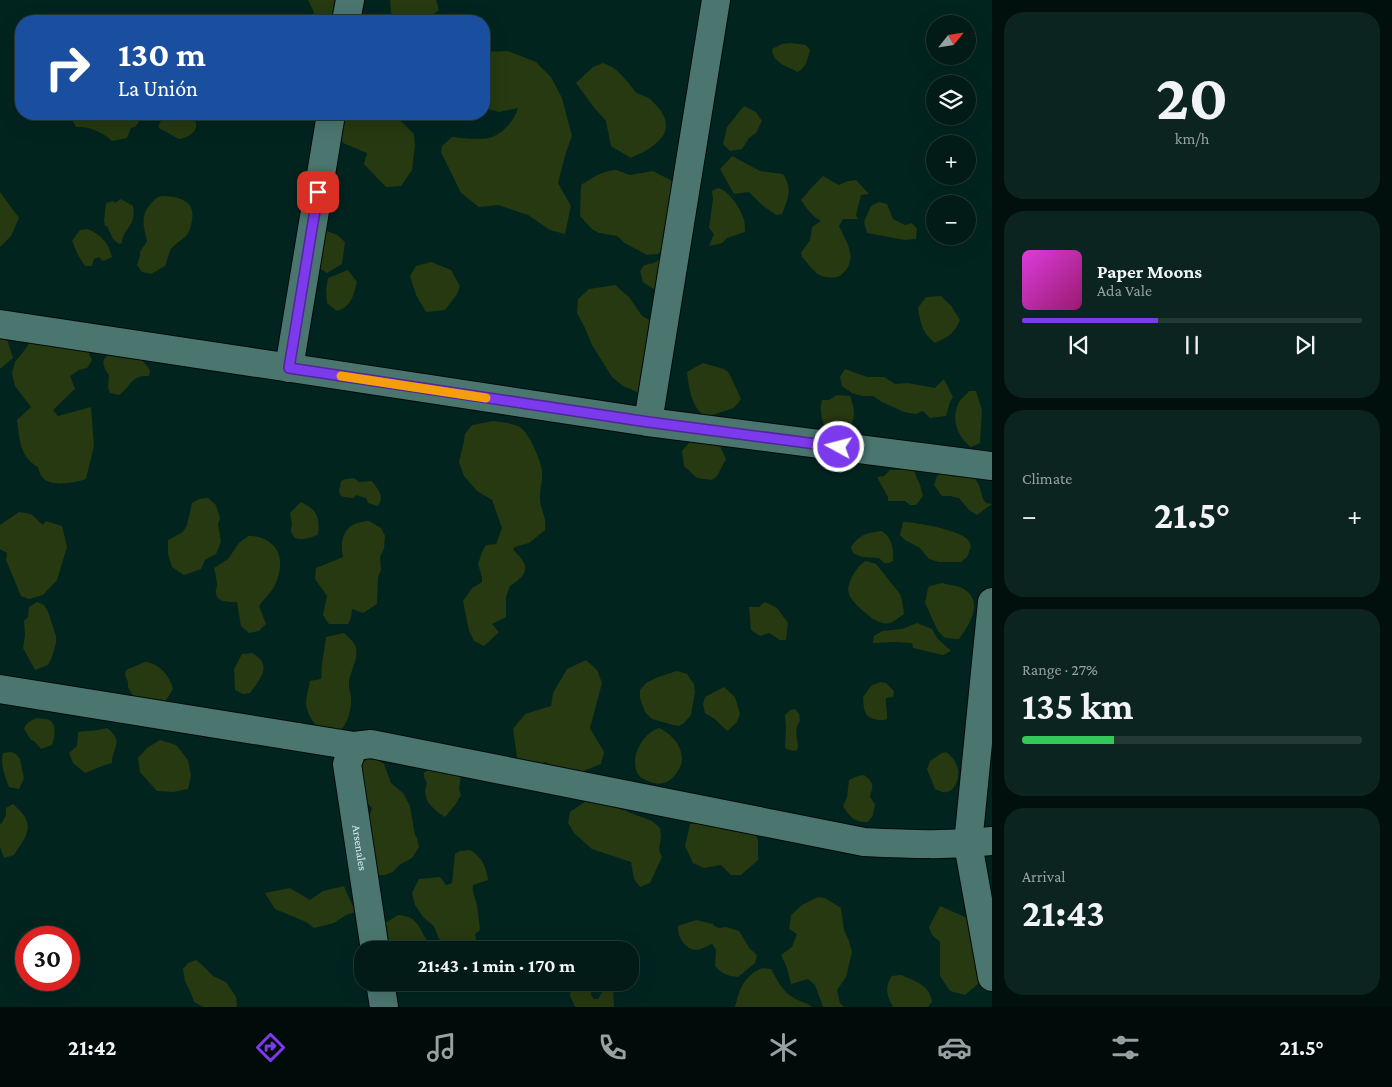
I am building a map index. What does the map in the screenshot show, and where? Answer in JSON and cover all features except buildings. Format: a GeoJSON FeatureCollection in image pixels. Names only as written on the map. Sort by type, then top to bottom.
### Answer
{"type":"FeatureCollection","features":[{"type":"Feature","properties":{"kind":"street"},"geometry":{"type":"LineString","coordinates":[[347,15],[350,0]]}},
{"type":"Feature","properties":{"kind":"street"},"geometry":{"type":"LineString","coordinates":[[648,422],[716,0]]}},
{"type":"Feature","properties":{"kind":"street"},"geometry":{"type":"LineString","coordinates":[[289,368],[330,120]]}},
{"type":"Feature","properties":{"kind":"street"},"geometry":{"type":"LineString","coordinates":[[0,324],[648,422],[992,466]]}},
{"type":"Feature","properties":{"kind":"street"},"geometry":{"type":"LineString","coordinates":[[992,602],[980,843],[992,977]]}},
{"type":"Feature","properties":{"kind":"street"},"geometry":{"type":"LineString","coordinates":[[0,689],[327,742],[354,746],[371,744],[864,842],[908,844],[980,843]]}},
{"type":"Feature","properties":{"kind":"street","name":"Arsenales"},"geometry":{"type":"LineString","coordinates":[[354,746],[347,764],[374,941]]}},
{"type":"Feature","properties":{"kind":"street"},"geometry":{"type":"LineString","coordinates":[[381,991],[384,1007]]}},
{"type":"Feature","properties":{"kind":"green space"},"geometry":{"type":"Polygon","coordinates":[[[308,0],[345,0],[336,9],[334,15],[314,15],[308,0]]]}},
{"type":"Feature","properties":{"kind":"green space"},"geometry":{"type":"Polygon","coordinates":[[[390,0],[436,0],[439,10],[433,15],[394,15],[391,13],[390,0]]]}},
{"type":"Feature","properties":{"kind":"green space"},"geometry":{"type":"Polygon","coordinates":[[[782,44],[806,45],[810,50],[805,65],[798,72],[778,61],[773,54],[772,49],[782,44]]]}},
{"type":"Feature","properties":{"kind":"green space"},"geometry":{"type":"Polygon","coordinates":[[[508,51],[536,62],[551,77],[562,98],[572,136],[558,183],[571,206],[565,234],[550,230],[528,215],[498,205],[479,207],[461,193],[441,152],[442,146],[452,137],[481,139],[494,137],[507,127],[514,117],[518,108],[499,112],[490,110],[490,52],[508,51]]]}},
{"type":"Feature","properties":{"kind":"green space"},"geometry":{"type":"Polygon","coordinates":[[[603,63],[618,72],[637,93],[651,100],[665,119],[666,128],[664,135],[658,142],[651,148],[631,158],[611,146],[606,121],[576,83],[593,67],[603,63]]]}},
{"type":"Feature","properties":{"kind":"green space"},"geometry":{"type":"Polygon","coordinates":[[[744,106],[756,112],[762,121],[756,133],[749,138],[742,149],[730,151],[723,144],[727,127],[744,106]]]}},
{"type":"Feature","properties":{"kind":"green space"},"geometry":{"type":"Polygon","coordinates":[[[72,120],[138,120],[139,122],[135,127],[131,128],[127,138],[112,141],[96,130],[76,127],[72,120]]]}},
{"type":"Feature","properties":{"kind":"green space"},"geometry":{"type":"Polygon","coordinates":[[[162,120],[194,120],[196,123],[193,132],[179,139],[158,126],[162,120]]]}},
{"type":"Feature","properties":{"kind":"green space"},"geometry":{"type":"Polygon","coordinates":[[[336,120],[400,120],[414,134],[415,145],[412,170],[401,186],[386,187],[364,164],[367,153],[343,143],[336,120]]]}},
{"type":"Feature","properties":{"kind":"green space"},"geometry":{"type":"Polygon","coordinates":[[[732,156],[760,171],[783,174],[789,189],[788,199],[782,214],[776,215],[749,192],[734,194],[720,169],[732,156]]]}},
{"type":"Feature","properties":{"kind":"green space"},"geometry":{"type":"Polygon","coordinates":[[[616,170],[630,175],[653,171],[672,181],[684,203],[676,239],[658,254],[647,255],[625,243],[617,236],[599,233],[592,229],[580,216],[581,185],[602,173],[616,170]]]}},
{"type":"Feature","properties":{"kind":"green space"},"geometry":{"type":"Polygon","coordinates":[[[823,176],[839,185],[856,180],[869,194],[861,195],[856,215],[858,219],[843,219],[839,226],[849,248],[850,259],[846,270],[837,277],[827,277],[818,274],[802,257],[801,253],[810,240],[812,227],[821,221],[810,212],[801,200],[823,176]]]}},
{"type":"Feature","properties":{"kind":"green space"},"geometry":{"type":"Polygon","coordinates":[[[718,188],[729,195],[739,208],[744,220],[745,232],[727,238],[722,243],[709,246],[714,234],[709,228],[713,199],[712,191],[718,188]]]}},
{"type":"Feature","properties":{"kind":"green space"},"geometry":{"type":"Polygon","coordinates":[[[0,192],[19,218],[11,236],[0,247],[0,192]]]}},
{"type":"Feature","properties":{"kind":"green space"},"geometry":{"type":"Polygon","coordinates":[[[161,196],[184,200],[191,208],[192,220],[188,233],[171,249],[165,266],[151,274],[142,272],[137,265],[140,252],[147,241],[144,214],[153,201],[161,196]]]}},
{"type":"Feature","properties":{"kind":"green space"},"geometry":{"type":"Polygon","coordinates":[[[121,199],[133,206],[134,213],[132,223],[122,243],[119,244],[113,239],[107,226],[105,226],[104,220],[106,203],[113,201],[115,203],[121,199]]]}},
{"type":"Feature","properties":{"kind":"green space"},"geometry":{"type":"Polygon","coordinates":[[[879,202],[887,204],[893,219],[905,225],[912,223],[917,229],[916,239],[905,240],[867,233],[864,222],[871,206],[879,202]]]}},
{"type":"Feature","properties":{"kind":"green space"},"geometry":{"type":"Polygon","coordinates":[[[88,229],[104,240],[112,257],[103,261],[99,257],[94,259],[92,266],[85,266],[72,241],[80,230],[88,229]]]}},
{"type":"Feature","properties":{"kind":"green space"},"geometry":{"type":"Polygon","coordinates":[[[327,231],[337,235],[345,242],[342,264],[327,273],[315,265],[322,235],[327,231]]]}},
{"type":"Feature","properties":{"kind":"green space"},"geometry":{"type":"Polygon","coordinates":[[[672,250],[658,292],[643,282],[640,271],[644,265],[654,263],[672,250]]]}},
{"type":"Feature","properties":{"kind":"green space"},"geometry":{"type":"Polygon","coordinates":[[[431,262],[451,270],[460,286],[457,294],[445,310],[426,312],[416,295],[410,276],[416,266],[431,262]]]}},
{"type":"Feature","properties":{"kind":"green space"},"geometry":{"type":"Polygon","coordinates":[[[348,270],[357,282],[349,303],[337,311],[327,303],[326,290],[328,278],[348,270]]]}},
{"type":"Feature","properties":{"kind":"green space"},"geometry":{"type":"Polygon","coordinates":[[[615,285],[629,297],[642,316],[651,321],[639,393],[623,386],[612,377],[592,345],[577,313],[578,299],[589,289],[615,285]]]}},
{"type":"Feature","properties":{"kind":"green space"},"geometry":{"type":"Polygon","coordinates":[[[941,296],[952,307],[960,320],[950,334],[935,343],[923,328],[918,308],[926,297],[941,296]]]}},
{"type":"Feature","properties":{"kind":"green space"},"geometry":{"type":"Polygon","coordinates":[[[34,330],[83,341],[92,360],[87,368],[79,370],[70,376],[75,389],[53,410],[58,416],[91,407],[94,446],[86,479],[63,483],[47,481],[41,476],[38,467],[24,453],[17,420],[31,407],[15,386],[12,373],[15,362],[27,347],[34,330]]]}},
{"type":"Feature","properties":{"kind":"green space"},"geometry":{"type":"Polygon","coordinates":[[[0,331],[7,339],[13,358],[0,369],[0,331]]]}},
{"type":"Feature","properties":{"kind":"green space"},"geometry":{"type":"Polygon","coordinates":[[[113,351],[138,357],[150,370],[149,376],[138,377],[119,395],[110,393],[108,387],[109,375],[104,364],[106,356],[113,351]]]}},
{"type":"Feature","properties":{"kind":"green space"},"geometry":{"type":"Polygon","coordinates":[[[703,363],[724,369],[729,373],[741,399],[734,408],[706,417],[697,408],[690,391],[687,372],[703,363]]]}},
{"type":"Feature","properties":{"kind":"green space"},"geometry":{"type":"Polygon","coordinates":[[[845,369],[867,377],[884,377],[895,384],[908,383],[935,388],[944,379],[953,397],[946,416],[930,418],[923,411],[916,414],[904,412],[873,396],[862,396],[852,393],[842,386],[840,377],[845,369]]]}},
{"type":"Feature","properties":{"kind":"green space"},"geometry":{"type":"Polygon","coordinates":[[[969,391],[976,391],[982,410],[980,443],[971,447],[959,433],[955,416],[959,402],[969,391]]]}},
{"type":"Feature","properties":{"kind":"green space"},"geometry":{"type":"Polygon","coordinates":[[[837,395],[850,396],[854,411],[853,420],[842,431],[826,431],[821,416],[822,400],[829,400],[837,395]]]}},
{"type":"Feature","properties":{"kind":"green space"},"geometry":{"type":"Polygon","coordinates":[[[493,421],[520,427],[524,430],[534,448],[541,467],[540,500],[545,530],[529,543],[513,549],[523,561],[525,570],[519,579],[510,586],[506,597],[506,617],[492,624],[499,632],[484,646],[474,641],[469,631],[463,601],[472,588],[482,582],[478,564],[482,552],[486,545],[496,544],[502,528],[492,500],[477,491],[464,476],[459,462],[465,434],[472,425],[493,421]]]}},
{"type":"Feature","properties":{"kind":"green space"},"geometry":{"type":"Polygon","coordinates":[[[694,437],[716,438],[726,459],[717,476],[712,480],[697,478],[684,466],[682,451],[694,437]]]}},
{"type":"Feature","properties":{"kind":"green space"},"geometry":{"type":"Polygon","coordinates":[[[913,469],[923,496],[916,505],[910,505],[905,501],[888,501],[888,497],[877,477],[884,476],[890,470],[913,469]]]}},
{"type":"Feature","properties":{"kind":"green space"},"geometry":{"type":"Polygon","coordinates":[[[947,469],[972,474],[979,485],[983,499],[986,503],[992,504],[977,515],[969,510],[959,498],[942,496],[934,485],[937,476],[947,469]]]}},
{"type":"Feature","properties":{"kind":"green space"},"geometry":{"type":"Polygon","coordinates":[[[354,478],[359,482],[372,481],[381,496],[378,506],[368,503],[366,498],[356,495],[353,498],[340,495],[341,481],[354,478]]]}},
{"type":"Feature","properties":{"kind":"green space"},"geometry":{"type":"Polygon","coordinates":[[[208,498],[216,505],[220,518],[218,524],[221,542],[216,554],[205,560],[201,569],[184,575],[172,567],[168,554],[168,540],[183,532],[187,525],[192,503],[199,499],[208,498]]]}},
{"type":"Feature","properties":{"kind":"green space"},"geometry":{"type":"Polygon","coordinates":[[[301,502],[314,511],[319,524],[318,535],[298,539],[292,534],[290,513],[301,502]]]}},
{"type":"Feature","properties":{"kind":"green space"},"geometry":{"type":"Polygon","coordinates":[[[19,512],[31,514],[43,525],[46,521],[62,526],[67,547],[57,580],[43,595],[29,599],[21,596],[6,560],[7,553],[0,549],[0,525],[19,512]]]}},
{"type":"Feature","properties":{"kind":"green space"},"geometry":{"type":"Polygon","coordinates":[[[369,521],[381,528],[385,536],[384,549],[380,557],[381,570],[378,577],[377,604],[363,613],[352,609],[348,624],[329,624],[323,615],[327,596],[315,579],[316,568],[343,557],[342,543],[346,532],[355,524],[369,521]]]}},
{"type":"Feature","properties":{"kind":"green space"},"geometry":{"type":"Polygon","coordinates":[[[903,522],[937,527],[963,536],[969,541],[971,547],[967,557],[961,562],[939,562],[929,559],[920,548],[900,535],[903,522]]]}},
{"type":"Feature","properties":{"kind":"green space"},"geometry":{"type":"Polygon","coordinates":[[[882,531],[892,544],[893,561],[884,563],[879,558],[862,557],[853,553],[851,547],[861,537],[882,531]]]}},
{"type":"Feature","properties":{"kind":"green space"},"geometry":{"type":"Polygon","coordinates":[[[248,536],[260,537],[271,543],[278,553],[280,560],[279,573],[274,587],[259,606],[266,624],[259,631],[249,633],[241,626],[237,602],[224,601],[217,596],[214,568],[228,559],[239,543],[248,536]]]}},
{"type":"Feature","properties":{"kind":"green space"},"geometry":{"type":"Polygon","coordinates":[[[866,561],[876,564],[900,594],[904,614],[896,620],[886,623],[878,621],[863,611],[851,599],[848,591],[850,581],[860,566],[866,561]]]}},
{"type":"Feature","properties":{"kind":"green space"},"geometry":{"type":"Polygon","coordinates":[[[942,583],[962,588],[973,599],[974,605],[971,619],[959,639],[945,638],[938,631],[925,603],[928,588],[942,583]]]}},
{"type":"Feature","properties":{"kind":"green space"},"geometry":{"type":"Polygon","coordinates":[[[37,602],[44,605],[48,612],[56,636],[56,643],[48,665],[35,670],[23,648],[25,635],[24,621],[28,617],[29,607],[37,602]]]}},
{"type":"Feature","properties":{"kind":"green space"},"geometry":{"type":"Polygon","coordinates":[[[765,602],[777,608],[788,623],[786,640],[780,640],[769,633],[760,636],[751,630],[749,607],[759,607],[765,602]]]}},
{"type":"Feature","properties":{"kind":"green space"},"geometry":{"type":"Polygon","coordinates":[[[917,623],[932,629],[937,638],[951,651],[943,655],[913,648],[912,643],[873,643],[874,636],[882,631],[902,629],[917,623]]]}},
{"type":"Feature","properties":{"kind":"green space"},"geometry":{"type":"Polygon","coordinates":[[[344,633],[354,644],[357,653],[349,681],[351,706],[349,715],[341,730],[316,726],[306,705],[310,681],[321,679],[326,637],[344,633]]]}},
{"type":"Feature","properties":{"kind":"green space"},"geometry":{"type":"Polygon","coordinates":[[[252,653],[262,662],[263,672],[250,693],[243,694],[235,690],[234,669],[242,654],[252,653]]]}},
{"type":"Feature","properties":{"kind":"green space"},"geometry":{"type":"Polygon","coordinates":[[[586,660],[597,670],[602,683],[590,728],[604,752],[601,764],[565,778],[558,769],[545,762],[527,769],[517,757],[513,729],[525,714],[551,706],[553,693],[567,669],[586,660]]]}},
{"type":"Feature","properties":{"kind":"green space"},"geometry":{"type":"Polygon","coordinates":[[[145,662],[155,665],[163,671],[172,684],[173,689],[163,705],[146,697],[137,700],[128,687],[125,675],[126,670],[145,662]]]}},
{"type":"Feature","properties":{"kind":"green space"},"geometry":{"type":"Polygon","coordinates":[[[677,671],[687,674],[694,684],[695,692],[691,715],[679,726],[652,719],[645,712],[640,698],[640,690],[646,683],[677,671]]]}},
{"type":"Feature","properties":{"kind":"green space"},"geometry":{"type":"Polygon","coordinates":[[[880,682],[886,683],[894,691],[893,697],[886,698],[887,719],[882,720],[870,718],[866,714],[863,697],[871,686],[880,682]]]}},
{"type":"Feature","properties":{"kind":"green space"},"geometry":{"type":"Polygon","coordinates":[[[724,687],[735,697],[740,714],[737,722],[727,731],[715,719],[705,713],[703,704],[705,697],[724,687]]]}},
{"type":"Feature","properties":{"kind":"green space"},"geometry":{"type":"Polygon","coordinates":[[[795,709],[799,714],[800,721],[796,731],[798,748],[796,751],[785,748],[785,715],[790,710],[795,709]]]}},
{"type":"Feature","properties":{"kind":"green space"},"geometry":{"type":"Polygon","coordinates":[[[38,718],[50,720],[55,730],[52,745],[41,749],[31,740],[24,729],[26,725],[38,718]]]}},
{"type":"Feature","properties":{"kind":"green space"},"geometry":{"type":"Polygon","coordinates":[[[107,728],[116,741],[112,763],[85,773],[73,763],[69,753],[77,746],[78,732],[107,728]]]}},
{"type":"Feature","properties":{"kind":"green space"},"geometry":{"type":"Polygon","coordinates":[[[659,728],[675,740],[679,746],[682,759],[678,771],[672,778],[664,783],[657,784],[641,778],[635,766],[635,759],[643,740],[659,728]]]}},
{"type":"Feature","properties":{"kind":"green space"},"geometry":{"type":"Polygon","coordinates":[[[160,740],[176,745],[188,760],[191,776],[188,789],[173,792],[157,791],[140,772],[138,758],[147,748],[160,740]]]}},
{"type":"Feature","properties":{"kind":"green space"},"geometry":{"type":"Polygon","coordinates":[[[11,752],[20,759],[24,778],[19,789],[9,787],[3,770],[3,753],[11,752]]]}},
{"type":"Feature","properties":{"kind":"green space"},"geometry":{"type":"Polygon","coordinates":[[[946,752],[955,762],[958,773],[957,781],[953,788],[950,791],[942,792],[935,789],[927,769],[930,761],[946,752]]]}},
{"type":"Feature","properties":{"kind":"green space"},"geometry":{"type":"Polygon","coordinates":[[[373,757],[384,764],[391,783],[403,793],[410,806],[419,847],[412,858],[399,865],[393,872],[385,875],[375,875],[369,818],[372,808],[366,802],[349,768],[373,757]]]}},
{"type":"Feature","properties":{"kind":"green space"},"geometry":{"type":"Polygon","coordinates":[[[435,765],[455,770],[461,776],[459,789],[461,795],[445,817],[432,807],[425,794],[427,783],[424,773],[435,765]]]}},
{"type":"Feature","properties":{"kind":"green space"},"geometry":{"type":"Polygon","coordinates":[[[864,775],[872,783],[870,797],[875,804],[873,815],[868,822],[853,819],[843,806],[847,797],[849,780],[864,775]]]}},
{"type":"Feature","properties":{"kind":"green space"},"geometry":{"type":"Polygon","coordinates":[[[595,795],[611,799],[620,809],[652,821],[660,828],[659,850],[662,857],[650,883],[640,887],[634,879],[631,862],[592,849],[575,834],[568,823],[570,812],[595,795]]]}},
{"type":"Feature","properties":{"kind":"green space"},"geometry":{"type":"Polygon","coordinates":[[[13,804],[25,817],[28,829],[14,855],[4,858],[0,847],[0,824],[6,815],[6,808],[13,804]]]}},
{"type":"Feature","properties":{"kind":"green space"},"geometry":{"type":"Polygon","coordinates":[[[699,823],[755,834],[758,840],[758,860],[741,875],[731,875],[721,865],[704,868],[693,863],[685,846],[690,824],[699,823]]]}},
{"type":"Feature","properties":{"kind":"green space"},"geometry":{"type":"Polygon","coordinates":[[[470,850],[483,862],[486,870],[488,880],[473,885],[480,930],[475,934],[476,941],[441,941],[434,926],[424,918],[415,905],[412,893],[419,879],[440,877],[446,885],[452,883],[455,854],[460,851],[470,850]]]}},
{"type":"Feature","properties":{"kind":"green space"},"geometry":{"type":"Polygon","coordinates":[[[344,886],[356,912],[346,915],[334,923],[314,928],[306,922],[275,909],[265,893],[290,888],[310,900],[323,891],[344,886]]]}},
{"type":"Feature","properties":{"kind":"green space"},"geometry":{"type":"Polygon","coordinates":[[[818,897],[825,898],[841,908],[844,930],[852,952],[846,977],[837,990],[840,1003],[844,1007],[823,1007],[815,985],[808,979],[791,984],[781,955],[792,947],[797,934],[789,929],[791,915],[802,905],[818,897]]]}},
{"type":"Feature","properties":{"kind":"green space"},"geometry":{"type":"Polygon","coordinates":[[[940,906],[965,917],[979,926],[984,979],[965,995],[950,991],[940,976],[940,942],[932,935],[929,927],[940,906]]]}},
{"type":"Feature","properties":{"kind":"green space"},"geometry":{"type":"Polygon","coordinates":[[[398,915],[413,919],[426,939],[425,941],[372,941],[373,931],[398,915]]]}},
{"type":"Feature","properties":{"kind":"green space"},"geometry":{"type":"Polygon","coordinates":[[[696,920],[713,924],[719,928],[726,927],[739,931],[750,949],[757,955],[755,963],[738,977],[720,971],[715,966],[716,950],[712,944],[697,950],[689,948],[680,938],[678,926],[696,920]]]}},
{"type":"Feature","properties":{"kind":"green space"},"geometry":{"type":"Polygon","coordinates":[[[196,960],[213,976],[226,982],[236,997],[236,1007],[203,1007],[194,1002],[185,981],[183,969],[188,963],[196,960]]]}},
{"type":"Feature","properties":{"kind":"green space"},"geometry":{"type":"Polygon","coordinates":[[[762,968],[771,969],[786,992],[812,1007],[735,1007],[746,979],[762,968]]]}},
{"type":"Feature","properties":{"kind":"green space"},"geometry":{"type":"Polygon","coordinates":[[[901,975],[916,982],[928,991],[932,1002],[928,1007],[893,1007],[888,996],[888,984],[892,976],[901,975]]]}},
{"type":"Feature","properties":{"kind":"green space"},"geometry":{"type":"Polygon","coordinates":[[[571,991],[591,991],[591,995],[594,999],[598,999],[604,991],[613,991],[614,1007],[575,1007],[570,996],[571,991]]]}},
{"type":"Feature","properties":{"kind":"slow traffic"},"geometry":{"type":"LineString","coordinates":[[341,376],[486,398]]}},
{"type":"Feature","properties":{"kind":"route"},"geometry":{"type":"LineString","coordinates":[[318,192],[289,368],[648,422],[839,447]]}}]}
